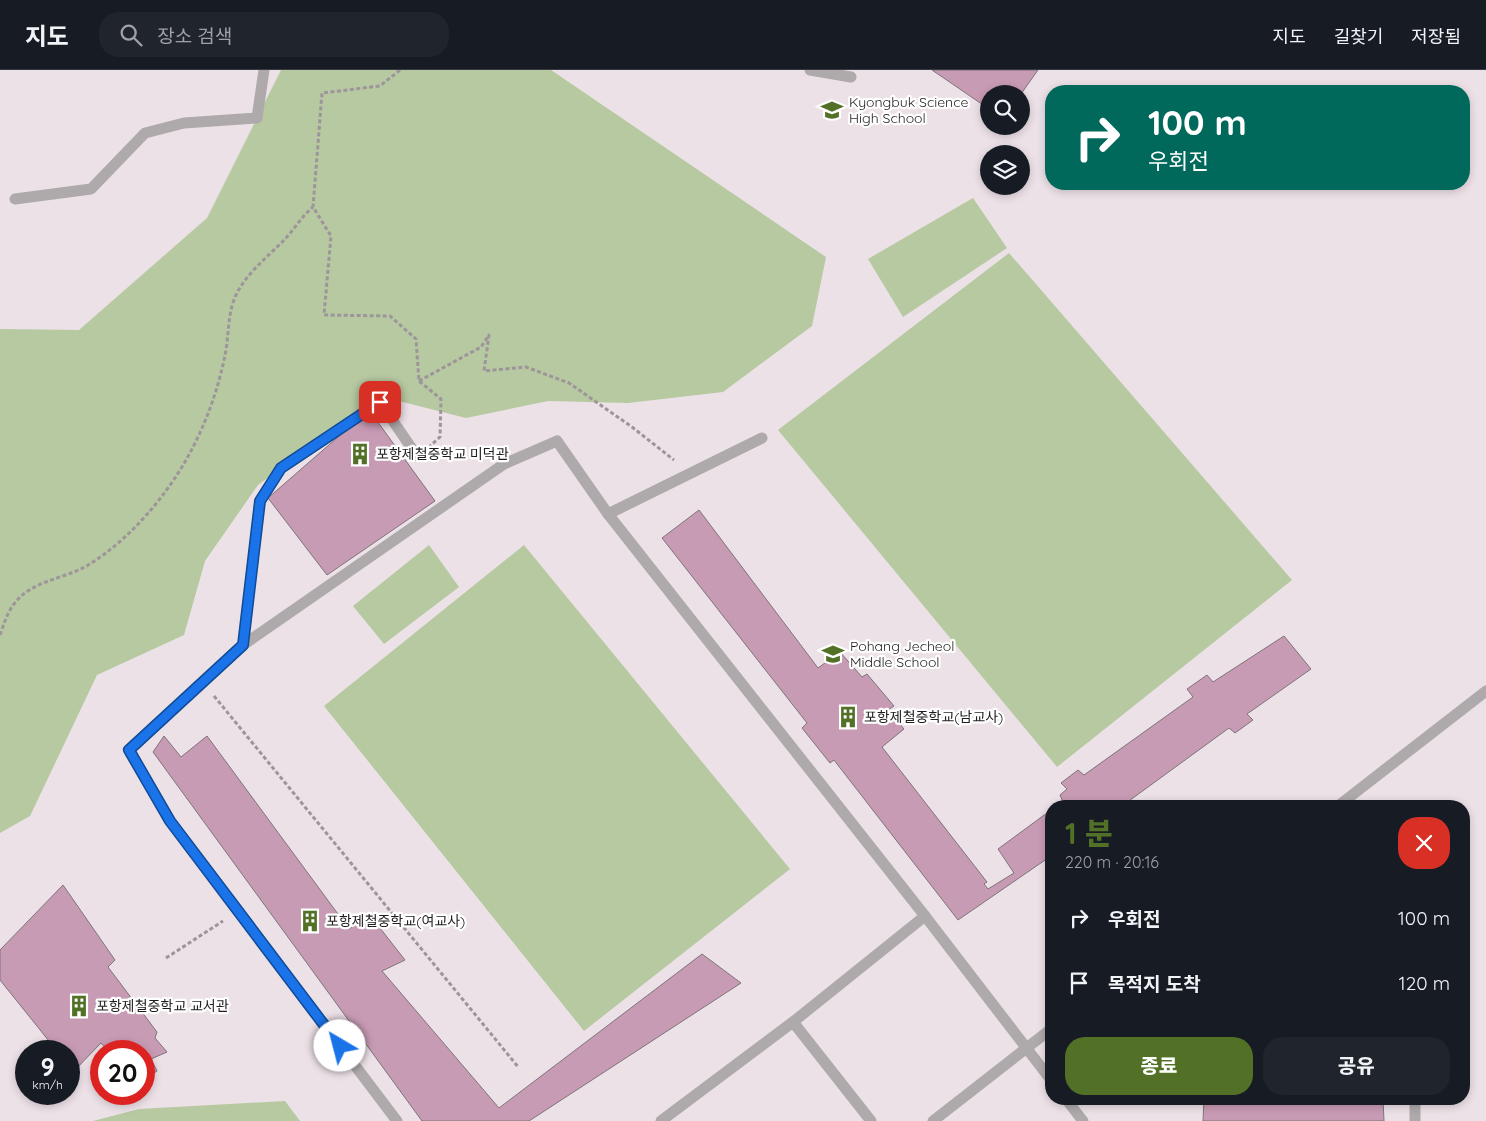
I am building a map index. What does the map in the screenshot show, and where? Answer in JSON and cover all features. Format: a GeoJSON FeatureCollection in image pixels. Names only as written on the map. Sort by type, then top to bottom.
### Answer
{"type":"FeatureCollection","features":[{"type":"Feature","properties":{"kind":"lane"},"geometry":{"type":"LineString","coordinates":[[15,199],[92,189],[145,133],[184,123],[257,118],[264,70]]}},
{"type":"Feature","properties":{"kind":"lane"},"geometry":{"type":"LineString","coordinates":[[810,70],[851,77]]}},
{"type":"Feature","properties":{"kind":"lane"},"geometry":{"type":"LineString","coordinates":[[243,645],[260,501],[281,468],[380,402],[417,456]]}},
{"type":"Feature","properties":{"kind":"lane"},"geometry":{"type":"LineString","coordinates":[[608,514],[762,438]]}},
{"type":"Feature","properties":{"kind":"lane"},"geometry":{"type":"LineString","coordinates":[[397,1121],[170,821],[129,750],[243,645],[504,464],[557,441],[608,514],[1045,1072]]}},
{"type":"Feature","properties":{"kind":"lane"},"geometry":{"type":"LineString","coordinates":[[1346,800],[1486,691]]}},
{"type":"Feature","properties":{"kind":"lane"},"geometry":{"type":"LineString","coordinates":[[661,1121],[793,1022],[924,916]]}},
{"type":"Feature","properties":{"kind":"lane"},"geometry":{"type":"LineString","coordinates":[[793,1022],[871,1121]]}},
{"type":"Feature","properties":{"kind":"lane"},"geometry":{"type":"LineString","coordinates":[[934,1121],[1045,1034]]}},
{"type":"Feature","properties":{"kind":"lane"},"geometry":{"type":"LineString","coordinates":[[1071,1105],[1083,1121]]}},
{"type":"Feature","properties":{"kind":"lane"},"geometry":{"type":"LineString","coordinates":[[1415,1121],[1416,1105]]}},
{"type":"Feature","properties":{"kind":"path"},"geometry":{"type":"LineString","coordinates":[[400,70],[380,86],[322,93],[313,207],[331,236],[324,315],[390,316],[416,339],[419,381],[441,399],[440,438],[417,456]]}},
{"type":"Feature","properties":{"kind":"path"},"geometry":{"type":"LineString","coordinates":[[0,635],[7,615],[14,603],[25,593],[35,587],[79,570],[99,558],[134,528],[169,487],[195,442],[212,402],[226,349],[232,305],[237,294],[254,270],[288,236],[313,207]]}},
{"type":"Feature","properties":{"kind":"path"},"geometry":{"type":"LineString","coordinates":[[419,381],[481,347],[489,335],[484,371],[526,367],[569,383],[632,426],[690,473]]}},
{"type":"Feature","properties":{"kind":"path"},"geometry":{"type":"LineString","coordinates":[[203,682],[519,1068]]}},
{"type":"Feature","properties":{"kind":"path"},"geometry":{"type":"LineString","coordinates":[[166,958],[239,912]]}},
{"type":"Feature","properties":{"kind":"green space"},"geometry":{"type":"Polygon","coordinates":[[[281,70],[551,70],[826,257],[812,326],[723,392],[628,403],[548,401],[466,418],[379,396],[258,485],[205,561],[184,635],[97,675],[30,816],[0,833],[0,329],[79,330],[207,218],[281,70]]]}},
{"type":"Feature","properties":{"kind":"green space"},"geometry":{"type":"Polygon","coordinates":[[[973,198],[1007,248],[903,317],[868,259],[973,198]]]}},
{"type":"Feature","properties":{"kind":"green space"},"geometry":{"type":"Polygon","coordinates":[[[1009,253],[1292,580],[1057,767],[778,430],[1009,253]]]}},
{"type":"Feature","properties":{"kind":"green space"},"geometry":{"type":"Polygon","coordinates":[[[429,545],[459,587],[384,644],[353,606],[429,545]]]}},
{"type":"Feature","properties":{"kind":"green space"},"geometry":{"type":"Polygon","coordinates":[[[524,545],[790,869],[584,1031],[324,706],[524,545]]]}},
{"type":"Feature","properties":{"kind":"green space"},"geometry":{"type":"Polygon","coordinates":[[[285,1101],[300,1121],[93,1121],[139,1109],[285,1101]]]}},
{"type":"Feature","properties":{"kind":"building"},"geometry":{"type":"Polygon","coordinates":[[[932,70],[1038,70],[1027,85],[980,85],[980,103],[932,70]]]}},
{"type":"Feature","properties":{"kind":"building","name":"포항제철중학교 미덕관"},"geometry":{"type":"Polygon","coordinates":[[[369,410],[435,501],[327,575],[268,498],[369,410]]]}},
{"type":"Feature","properties":{"kind":"building","name":"포항제철중학교(남교사)"},"geometry":{"type":"Polygon","coordinates":[[[699,510],[818,668],[840,652],[862,677],[867,674],[894,706],[888,710],[904,729],[882,747],[987,882],[984,884],[988,889],[1014,873],[998,849],[1045,814],[1045,860],[958,920],[834,760],[830,763],[802,728],[807,723],[662,538],[699,510]]]}},
{"type":"Feature","properties":{"kind":"building"},"geometry":{"type":"Polygon","coordinates":[[[1284,636],[1311,669],[1247,714],[1253,720],[1235,733],[1229,728],[1130,800],[1062,800],[1060,795],[1067,789],[1061,783],[1078,770],[1084,775],[1193,697],[1187,689],[1207,675],[1213,682],[1284,636]]]}},
{"type":"Feature","properties":{"kind":"building","name":"포항제철중학교(여교사)"},"geometry":{"type":"Polygon","coordinates":[[[164,736],[181,757],[207,736],[349,929],[369,914],[405,960],[382,971],[499,1108],[702,954],[741,983],[529,1121],[422,1121],[153,752],[164,736]]]}},
{"type":"Feature","properties":{"kind":"building","name":"포항제철중학교 교서관"},"geometry":{"type":"Polygon","coordinates":[[[63,885],[115,960],[108,967],[157,1032],[155,1038],[167,1052],[155,1057],[155,1040],[90,1040],[90,1054],[80,1065],[80,1040],[48,1040],[0,980],[0,950],[63,885]]]}},
{"type":"Feature","properties":{"kind":"building"},"geometry":{"type":"Polygon","coordinates":[[[1204,1105],[1383,1105],[1384,1121],[1203,1121],[1204,1105]]]}},
{"type":"Feature","properties":{"kind":"place","name":"Kyongbuk Science High School"},"geometry":{"type":"Point","coordinates":[832,110]}},
{"type":"Feature","properties":{"kind":"place","name":"포항제철중학교 미덕관"},"geometry":{"type":"Point","coordinates":[360,454]}},
{"type":"Feature","properties":{"kind":"place","name":"Pohang Jecheol Middle School"},"geometry":{"type":"Point","coordinates":[833,654]}},
{"type":"Feature","properties":{"kind":"place","name":"포항제철중학교(남교사)"},"geometry":{"type":"Point","coordinates":[848,717]}},
{"type":"Feature","properties":{"kind":"place","name":"포항제철중학교(여교사)"},"geometry":{"type":"Point","coordinates":[310,921]}},
{"type":"Feature","properties":{"kind":"place","name":"포항제철중학교 교서관"},"geometry":{"type":"Point","coordinates":[79,1006]}},
{"type":"Feature","properties":{"kind":"route"},"geometry":{"type":"LineString","coordinates":[[340,1046],[170,821],[129,750],[243,645],[260,501],[281,468],[380,402]]}}]}
